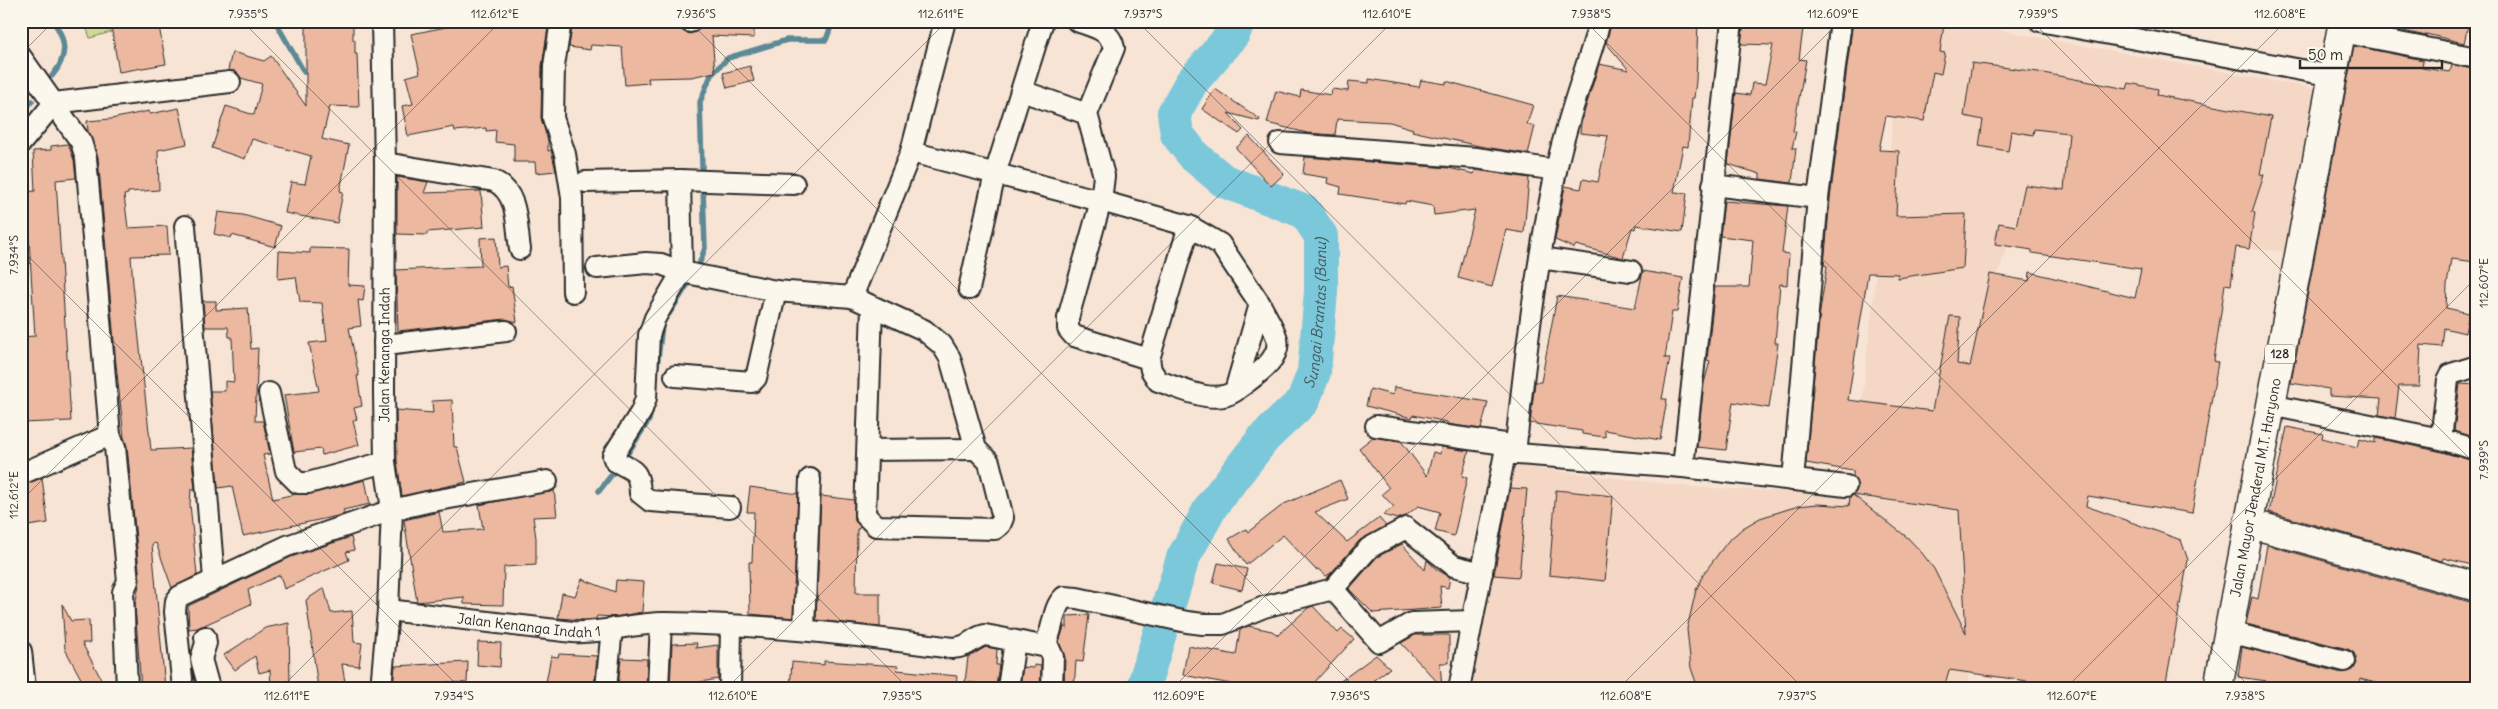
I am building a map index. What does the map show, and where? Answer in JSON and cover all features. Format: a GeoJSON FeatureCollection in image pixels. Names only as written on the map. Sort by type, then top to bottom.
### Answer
{"type":"FeatureCollection","features":[{"type":"Feature","properties":{"kind":"main road","name":"Jalan Mayor Jenderal M.T. Haryono"},"geometry":{"type":"LineString","coordinates":[[2218,688],[2343,26]]}},
{"type":"Feature","properties":{"kind":"main road"},"geometry":{"type":"LineString","coordinates":[[2248,523],[2477,587]]}},
{"type":"Feature","properties":{"kind":"street","name":"Jalan Kenanga Indah"},"geometry":{"type":"LineString","coordinates":[[381,688],[388,610],[392,510],[385,462],[385,163],[382,21]]}},
{"type":"Feature","properties":{"kind":"street"},"geometry":{"type":"LineString","coordinates":[[562,21],[554,66],[553,118],[564,154],[572,197],[573,292]]}},
{"type":"Feature","properties":{"kind":"street"},"geometry":{"type":"LineString","coordinates":[[852,297],[911,152],[945,21]]}},
{"type":"Feature","properties":{"kind":"street"},"geometry":{"type":"LineString","coordinates":[[969,289],[995,174],[1042,21]]}},
{"type":"Feature","properties":{"kind":"street"},"geometry":{"type":"LineString","coordinates":[[1077,21],[1108,33],[1113,41],[1114,48],[1087,114],[1104,176],[1102,201],[1068,318],[1068,329],[1074,336],[1149,359]]}},
{"type":"Feature","properties":{"kind":"street"},"geometry":{"type":"LineString","coordinates":[[1460,684],[1482,573],[1510,453],[1531,303],[1556,170],[1577,91],[1600,21]]}},
{"type":"Feature","properties":{"kind":"street"},"geometry":{"type":"LineString","coordinates":[[1683,467],[1732,21]]}},
{"type":"Feature","properties":{"kind":"street"},"geometry":{"type":"LineString","coordinates":[[1793,480],[1818,198],[1841,21]]}},
{"type":"Feature","properties":{"kind":"street"},"geometry":{"type":"LineString","coordinates":[[2040,21],[2333,76]]}},
{"type":"Feature","properties":{"kind":"street"},"geometry":{"type":"LineString","coordinates":[[2343,26],[2477,58]]}},
{"type":"Feature","properties":{"kind":"street"},"geometry":{"type":"LineString","coordinates":[[21,57],[81,142],[86,158],[110,435],[115,447],[128,581],[123,592],[127,688]]}},
{"type":"Feature","properties":{"kind":"street"},"geometry":{"type":"LineString","coordinates":[[21,143],[54,104],[230,82]]}},
{"type":"Feature","properties":{"kind":"street"},"geometry":{"type":"LineString","coordinates":[[1022,91],[1087,114]]}},
{"type":"Feature","properties":{"kind":"street"},"geometry":{"type":"LineString","coordinates":[[1280,142],[1476,158],[1556,170]]}},
{"type":"Feature","properties":{"kind":"street"},"geometry":{"type":"LineString","coordinates":[[911,152],[1102,201],[1189,226],[1220,244],[1260,304],[1277,338],[1278,350],[1272,360],[1236,391],[1226,397],[1215,398],[1158,381],[1151,370],[1149,359],[1189,226]]}},
{"type":"Feature","properties":{"kind":"street"},"geometry":{"type":"LineString","coordinates":[[385,163],[494,181],[503,186],[512,199],[520,249]]}},
{"type":"Feature","properties":{"kind":"street"},"geometry":{"type":"LineString","coordinates":[[680,180],[682,272],[654,318],[649,334],[646,398],[641,412],[614,456],[615,461],[636,471],[639,478],[640,493],[650,501],[730,507]]}},
{"type":"Feature","properties":{"kind":"street"},"geometry":{"type":"LineString","coordinates":[[585,182],[680,180],[794,184]]}},
{"type":"Feature","properties":{"kind":"street"},"geometry":{"type":"LineString","coordinates":[[1713,186],[1818,198]]}},
{"type":"Feature","properties":{"kind":"street"},"geometry":{"type":"LineString","coordinates":[[185,226],[214,579]]}},
{"type":"Feature","properties":{"kind":"street"},"geometry":{"type":"LineString","coordinates":[[1540,258],[1631,271]]}},
{"type":"Feature","properties":{"kind":"street"},"geometry":{"type":"LineString","coordinates":[[597,268],[646,263],[661,264],[682,272],[776,292],[852,297],[872,306],[924,330],[942,345],[950,358],[976,449],[989,462],[1003,518],[1000,525],[995,529],[876,526],[865,515],[872,306]]}},
{"type":"Feature","properties":{"kind":"street"},"geometry":{"type":"LineString","coordinates":[[675,376],[752,382],[756,378],[776,292]]}},
{"type":"Feature","properties":{"kind":"street"},"geometry":{"type":"LineString","coordinates":[[1236,391],[1260,304]]}},
{"type":"Feature","properties":{"kind":"street"},"geometry":{"type":"LineString","coordinates":[[384,343],[394,344],[506,331]]}},
{"type":"Feature","properties":{"kind":"street"},"geometry":{"type":"LineString","coordinates":[[2441,439],[2448,380],[2451,374],[2477,366]]}},
{"type":"Feature","properties":{"kind":"street"},"geometry":{"type":"LineString","coordinates":[[269,393],[286,470],[298,483],[308,483],[385,462]]}},
{"type":"Feature","properties":{"kind":"street"},"geometry":{"type":"LineString","coordinates":[[2270,405],[2441,439],[2477,450]]}},
{"type":"Feature","properties":{"kind":"street"},"geometry":{"type":"LineString","coordinates":[[1376,426],[1505,444],[1510,453]]}},
{"type":"Feature","properties":{"kind":"street"},"geometry":{"type":"LineString","coordinates":[[21,474],[110,435]]}},
{"type":"Feature","properties":{"kind":"street"},"geometry":{"type":"LineString","coordinates":[[868,450],[976,449]]}},
{"type":"Feature","properties":{"kind":"street"},"geometry":{"type":"LineString","coordinates":[[1510,453],[1683,467],[1846,486]]}},
{"type":"Feature","properties":{"kind":"street"},"geometry":{"type":"LineString","coordinates":[[804,629],[810,479]]}},
{"type":"Feature","properties":{"kind":"street"},"geometry":{"type":"LineString","coordinates":[[182,679],[175,612],[176,601],[180,596],[287,546],[392,510],[548,481]]}},
{"type":"Feature","properties":{"kind":"street"},"geometry":{"type":"LineString","coordinates":[[612,628],[661,623],[804,629],[952,648],[963,648],[980,636],[986,635],[1042,646],[1046,642],[1057,606],[1064,597],[1187,622],[1223,624],[1264,607],[1333,589],[1369,548],[1406,528],[1454,566],[1482,573]]}},
{"type":"Feature","properties":{"kind":"street"},"geometry":{"type":"LineString","coordinates":[[1333,589],[1379,642],[1412,623],[1472,621]]}},
{"type":"Feature","properties":{"kind":"street","name":"Jalan Kenanga Indah 1"},"geometry":{"type":"LineString","coordinates":[[388,610],[540,629],[589,633],[612,628],[606,688]]}},
{"type":"Feature","properties":{"kind":"street"},"geometry":{"type":"LineString","coordinates":[[658,688],[661,623]]}},
{"type":"Feature","properties":{"kind":"street"},"geometry":{"type":"LineString","coordinates":[[730,626],[730,688]]}},
{"type":"Feature","properties":{"kind":"street"},"geometry":{"type":"LineString","coordinates":[[2229,632],[2345,661]]}},
{"type":"Feature","properties":{"kind":"street"},"geometry":{"type":"LineString","coordinates":[[205,637],[206,643],[201,659],[209,688]]}},
{"type":"Feature","properties":{"kind":"street"},"geometry":{"type":"LineString","coordinates":[[1008,688],[1015,641]]}},
{"type":"Feature","properties":{"kind":"street"},"geometry":{"type":"LineString","coordinates":[[1046,642],[1053,657],[1052,688]]}},
{"type":"Feature","properties":{"kind":"street"},"geometry":{"type":"LineString","coordinates":[[21,651],[24,684]]}},
{"type":"Feature","properties":{"kind":"shaded area"},"geometry":{"type":"Polygon","coordinates":[[[1904,21],[1950,21],[2312,88],[2315,94],[2286,252],[2016,222],[2027,178],[1984,317],[2218,362],[2192,513],[2161,508],[1862,402],[1904,21]]]}},
{"type":"Feature","properties":{"kind":"shaded area"},"geometry":{"type":"Polygon","coordinates":[[[1507,465],[1691,487],[1850,495],[1959,510],[1969,688],[1465,688],[1507,465]]]}},
{"type":"Feature","properties":{"kind":"green space"},"geometry":{"type":"Polygon","coordinates":[[[84,21],[149,21],[90,38],[84,21]]]}},
{"type":"Feature","properties":{"kind":"building"},"geometry":{"type":"Polygon","coordinates":[[[135,21],[158,21],[166,64],[119,72],[111,26],[135,21]]]}},
{"type":"Feature","properties":{"kind":"building"},"geometry":{"type":"Polygon","coordinates":[[[466,21],[549,21],[542,66],[541,118],[548,141],[548,151],[551,150],[556,171],[536,173],[535,162],[514,162],[514,144],[495,142],[496,130],[486,131],[486,128],[455,131],[454,127],[408,136],[402,106],[413,104],[406,77],[420,73],[411,34],[466,23],[466,21]]]}},
{"type":"Feature","properties":{"kind":"building"},"geometry":{"type":"Polygon","coordinates":[[[573,21],[678,21],[680,28],[690,34],[700,28],[702,21],[754,22],[754,38],[712,36],[715,72],[691,77],[648,78],[649,83],[625,85],[622,47],[591,45],[590,50],[569,47],[573,21]]]}},
{"type":"Feature","properties":{"kind":"building"},"geometry":{"type":"Polygon","coordinates":[[[1612,21],[1698,21],[1696,81],[1694,98],[1692,98],[1688,147],[1683,146],[1674,192],[1687,193],[1682,232],[1636,225],[1635,229],[1632,228],[1623,258],[1576,245],[1574,248],[1555,240],[1565,186],[1581,189],[1583,179],[1598,182],[1608,136],[1580,133],[1581,123],[1599,64],[1629,70],[1606,43],[1612,21]]]}},
{"type":"Feature","properties":{"kind":"building"},"geometry":{"type":"Polygon","coordinates":[[[1744,21],[1804,21],[1799,59],[1806,60],[1793,131],[1796,132],[1792,148],[1796,148],[1792,183],[1760,179],[1760,174],[1728,164],[1736,93],[1750,95],[1752,83],[1765,84],[1773,45],[1741,44],[1744,21]]]}},
{"type":"Feature","properties":{"kind":"building"},"geometry":{"type":"Polygon","coordinates":[[[1853,21],[1924,21],[1944,24],[1940,52],[1945,53],[1941,74],[1933,72],[1924,121],[1886,116],[1879,150],[1899,151],[1896,216],[1966,214],[1963,268],[1898,278],[1898,274],[1868,273],[1848,400],[1932,411],[1950,316],[1960,317],[1957,364],[1970,366],[1990,274],[2029,281],[2030,272],[2135,298],[2141,269],[2032,253],[2032,250],[1995,244],[1999,223],[2016,226],[2025,185],[2064,190],[2069,133],[2034,129],[2033,135],[2011,131],[2008,151],[1979,146],[1983,120],[1964,116],[1972,63],[2038,72],[2127,89],[2129,83],[2158,89],[2157,95],[2271,117],[2260,174],[2264,175],[2252,212],[2255,213],[2249,249],[2236,247],[2231,285],[2225,284],[2214,361],[2218,362],[2192,513],[2088,496],[2086,506],[2181,540],[2188,560],[2165,688],[2077,688],[1949,670],[1944,688],[1698,688],[1691,668],[1687,629],[1696,590],[1704,573],[1728,541],[1743,528],[1760,518],[1798,506],[1818,504],[1849,506],[1850,497],[1858,487],[1853,471],[1806,463],[1820,311],[1827,266],[1824,265],[1830,199],[1853,21]],[[1853,495],[1908,538],[1922,553],[1934,569],[1966,633],[1959,510],[1853,495]]]}},
{"type":"Feature","properties":{"kind":"building"},"geometry":{"type":"Polygon","coordinates":[[[2358,21],[2469,21],[2464,43],[2358,21]]]}},
{"type":"Feature","properties":{"kind":"building"},"geometry":{"type":"Polygon","coordinates":[[[306,23],[353,25],[353,40],[355,40],[355,54],[357,54],[359,107],[330,106],[322,139],[349,145],[340,191],[343,192],[337,223],[285,213],[291,182],[305,184],[311,156],[252,139],[245,159],[212,148],[226,106],[254,115],[262,84],[241,78],[235,71],[228,70],[232,52],[264,61],[271,56],[306,106],[306,23]]]}},
{"type":"Feature","properties":{"kind":"building"},"geometry":{"type":"Polygon","coordinates":[[[2354,46],[2423,60],[2422,68],[2450,72],[2452,65],[2473,69],[2472,75],[2477,76],[2477,262],[2451,259],[2447,285],[2446,308],[2469,313],[2465,333],[2444,328],[2442,347],[2421,345],[2419,386],[2399,386],[2395,418],[2379,415],[2381,399],[2329,396],[2329,389],[2291,383],[2354,46]]]}},
{"type":"Feature","properties":{"kind":"building"},"geometry":{"type":"Polygon","coordinates":[[[750,66],[754,81],[727,88],[723,73],[750,66]]]}},
{"type":"Feature","properties":{"kind":"building"},"geometry":{"type":"Polygon","coordinates":[[[1369,79],[1419,87],[1421,80],[1446,84],[1446,81],[1533,105],[1527,124],[1535,126],[1528,154],[1479,146],[1412,131],[1413,129],[1390,122],[1337,119],[1335,135],[1307,133],[1267,123],[1276,91],[1300,97],[1301,90],[1331,95],[1332,89],[1348,91],[1349,81],[1369,83],[1369,79]]]}},
{"type":"Feature","properties":{"kind":"building"},"geometry":{"type":"Polygon","coordinates":[[[1215,89],[1260,119],[1259,121],[1228,113],[1243,130],[1239,134],[1202,109],[1215,89]]]}},
{"type":"Feature","properties":{"kind":"building"},"geometry":{"type":"Polygon","coordinates":[[[179,108],[187,144],[158,150],[159,190],[128,192],[128,194],[124,195],[128,228],[167,226],[169,255],[131,256],[133,284],[151,450],[191,448],[195,490],[191,490],[190,504],[197,575],[172,588],[156,543],[152,544],[165,688],[141,688],[135,605],[140,580],[127,446],[124,437],[116,364],[98,157],[88,131],[87,121],[111,119],[149,111],[150,114],[179,108]]]}},
{"type":"Feature","properties":{"kind":"building"},"geometry":{"type":"Polygon","coordinates":[[[1249,136],[1284,174],[1271,186],[1236,148],[1249,136]]]}},
{"type":"Feature","properties":{"kind":"building"},"geometry":{"type":"Polygon","coordinates":[[[68,144],[74,160],[76,178],[56,180],[71,421],[21,423],[21,337],[35,336],[26,192],[35,191],[33,151],[51,150],[51,146],[68,144]]]}},
{"type":"Feature","properties":{"kind":"building"},"geometry":{"type":"Polygon","coordinates":[[[1305,157],[1449,168],[1474,174],[1475,170],[1529,178],[1524,233],[1506,230],[1492,287],[1458,278],[1475,210],[1434,215],[1433,206],[1406,201],[1405,204],[1340,194],[1341,187],[1327,183],[1328,178],[1303,174],[1305,157]]]}},
{"type":"Feature","properties":{"kind":"building"},"geometry":{"type":"Polygon","coordinates":[[[397,177],[428,182],[424,193],[481,191],[484,227],[427,232],[427,235],[397,234],[397,177]]]}},
{"type":"Feature","properties":{"kind":"building"},"geometry":{"type":"Polygon","coordinates":[[[1724,201],[1788,206],[1782,253],[1789,254],[1787,285],[1780,284],[1775,343],[1778,343],[1769,408],[1733,402],[1726,450],[1697,447],[1704,383],[1710,361],[1707,360],[1715,287],[1749,287],[1753,240],[1720,236],[1724,201]]]}},
{"type":"Feature","properties":{"kind":"building"},"geometry":{"type":"Polygon","coordinates":[[[218,212],[243,215],[281,226],[275,247],[232,235],[231,238],[214,234],[218,212]]]}},
{"type":"Feature","properties":{"kind":"building"},"geometry":{"type":"Polygon","coordinates":[[[496,237],[498,267],[506,266],[508,287],[512,286],[517,322],[505,319],[398,331],[396,270],[481,266],[480,238],[496,237]]]}},
{"type":"Feature","properties":{"kind":"building"},"geometry":{"type":"Polygon","coordinates":[[[310,248],[349,249],[348,285],[365,286],[363,301],[358,300],[361,326],[349,328],[359,376],[357,376],[362,406],[354,408],[357,419],[353,421],[359,445],[322,455],[321,449],[294,452],[284,395],[319,391],[309,343],[327,341],[322,303],[300,302],[296,277],[278,279],[279,251],[310,253],[310,248]]]}},
{"type":"Feature","properties":{"kind":"building"},"geometry":{"type":"Polygon","coordinates":[[[1643,271],[1683,278],[1677,312],[1672,312],[1665,358],[1670,358],[1662,399],[1667,399],[1660,440],[1605,430],[1605,437],[1582,434],[1582,431],[1530,423],[1535,382],[1541,382],[1557,296],[1635,308],[1643,271]]]}},
{"type":"Feature","properties":{"kind":"building"},"geometry":{"type":"Polygon","coordinates":[[[203,301],[216,301],[216,310],[248,308],[251,349],[258,348],[255,421],[263,421],[270,454],[263,455],[273,499],[295,494],[311,494],[365,480],[370,504],[343,510],[345,514],[243,536],[232,486],[218,488],[210,391],[225,391],[225,381],[234,382],[232,337],[229,337],[228,327],[205,327],[203,301]]]}},
{"type":"Feature","properties":{"kind":"building"},"geometry":{"type":"Polygon","coordinates":[[[2460,384],[2477,385],[2477,438],[2454,431],[2460,384]]]}},
{"type":"Feature","properties":{"kind":"building"},"geometry":{"type":"Polygon","coordinates":[[[1394,387],[1488,402],[1481,429],[1447,424],[1447,422],[1413,415],[1412,418],[1366,406],[1370,389],[1393,395],[1394,387]]]}},
{"type":"Feature","properties":{"kind":"building"},"geometry":{"type":"Polygon","coordinates":[[[452,400],[454,447],[457,447],[466,482],[402,496],[397,461],[396,410],[433,413],[432,401],[452,400]]]}},
{"type":"Feature","properties":{"kind":"building"},"geometry":{"type":"Polygon","coordinates":[[[2287,427],[2323,434],[2322,438],[2357,447],[2359,439],[2375,443],[2375,438],[2438,451],[2477,462],[2477,544],[2472,565],[2443,558],[2442,561],[2269,512],[2287,427]]]}},
{"type":"Feature","properties":{"kind":"building"},"geometry":{"type":"Polygon","coordinates":[[[1373,437],[1401,441],[1427,476],[1433,452],[1440,454],[1441,447],[1469,451],[1462,476],[1467,478],[1454,536],[1435,531],[1440,512],[1418,506],[1406,516],[1397,519],[1383,515],[1394,507],[1382,494],[1389,488],[1359,448],[1373,437]]]}},
{"type":"Feature","properties":{"kind":"building"},"geometry":{"type":"Polygon","coordinates":[[[42,478],[48,523],[21,527],[21,486],[42,478]]]}},
{"type":"Feature","properties":{"kind":"building"},"geometry":{"type":"Polygon","coordinates":[[[1340,480],[1348,499],[1315,512],[1347,542],[1379,518],[1386,526],[1360,540],[1331,573],[1326,576],[1318,569],[1316,570],[1283,535],[1246,565],[1229,539],[1246,529],[1248,532],[1284,504],[1340,480]]]}},
{"type":"Feature","properties":{"kind":"building"},"geometry":{"type":"Polygon","coordinates":[[[750,487],[798,494],[793,618],[750,614],[749,562],[752,562],[754,512],[747,512],[750,487]]]}},
{"type":"Feature","properties":{"kind":"building"},"geometry":{"type":"Polygon","coordinates":[[[1510,488],[1527,489],[1519,577],[1494,575],[1510,488]]]}},
{"type":"Feature","properties":{"kind":"building"},"geometry":{"type":"Polygon","coordinates":[[[554,490],[557,516],[533,517],[536,538],[536,565],[504,567],[503,605],[464,604],[464,597],[417,602],[404,520],[439,512],[443,532],[483,529],[479,505],[554,490]]]}},
{"type":"Feature","properties":{"kind":"building"},"geometry":{"type":"Polygon","coordinates":[[[1556,490],[1613,496],[1605,581],[1549,575],[1556,490]]]}},
{"type":"Feature","properties":{"kind":"building"},"geometry":{"type":"Polygon","coordinates":[[[821,496],[854,500],[854,519],[860,526],[857,529],[856,593],[880,593],[880,627],[816,620],[821,496]]]}},
{"type":"Feature","properties":{"kind":"building"},"geometry":{"type":"Polygon","coordinates":[[[351,537],[354,550],[346,552],[349,560],[284,589],[280,575],[248,590],[251,604],[198,628],[189,629],[188,606],[291,557],[351,537]]]}},
{"type":"Feature","properties":{"kind":"building"},"geometry":{"type":"Polygon","coordinates":[[[1402,544],[1425,570],[1427,560],[1436,569],[1450,577],[1448,588],[1440,586],[1442,608],[1373,613],[1349,589],[1377,557],[1402,544]]]}},
{"type":"Feature","properties":{"kind":"building"},"geometry":{"type":"Polygon","coordinates":[[[2267,545],[2477,604],[2477,688],[2395,688],[2360,679],[2359,688],[2286,688],[2288,684],[2238,677],[2242,647],[2342,673],[2353,670],[2357,663],[2354,653],[2348,649],[2246,624],[2252,597],[2258,599],[2267,545]]]}},
{"type":"Feature","properties":{"kind":"building"},"geometry":{"type":"Polygon","coordinates":[[[1218,563],[1247,569],[1242,590],[1213,583],[1218,563]]]}},
{"type":"Feature","properties":{"kind":"building"},"geometry":{"type":"Polygon","coordinates":[[[582,579],[615,592],[616,580],[644,582],[642,612],[615,617],[597,616],[596,619],[584,620],[558,618],[562,593],[575,596],[582,579]]]}},
{"type":"Feature","properties":{"kind":"building"},"geometry":{"type":"Polygon","coordinates":[[[324,588],[331,613],[352,611],[353,624],[351,625],[353,625],[354,642],[362,643],[359,666],[342,664],[346,688],[318,688],[306,600],[324,588]]]}},
{"type":"Feature","properties":{"kind":"building"},"geometry":{"type":"Polygon","coordinates":[[[62,604],[71,621],[89,620],[90,643],[82,643],[106,688],[86,688],[65,649],[62,604]]]}},
{"type":"Feature","properties":{"kind":"building"},"geometry":{"type":"Polygon","coordinates":[[[1313,606],[1338,633],[1342,629],[1354,639],[1309,688],[1230,688],[1231,684],[1183,675],[1188,646],[1236,655],[1240,630],[1248,626],[1272,631],[1278,635],[1308,608],[1313,606]]]}},
{"type":"Feature","properties":{"kind":"building"},"geometry":{"type":"Polygon","coordinates":[[[1089,615],[1083,662],[1076,661],[1074,688],[1064,688],[1065,657],[1059,642],[1064,627],[1067,628],[1067,616],[1089,615]]]}},
{"type":"Feature","properties":{"kind":"building"},"geometry":{"type":"Polygon","coordinates":[[[289,623],[290,688],[271,688],[270,670],[259,673],[255,656],[235,670],[224,655],[265,628],[289,623]]]}},
{"type":"Feature","properties":{"kind":"building"},"geometry":{"type":"Polygon","coordinates":[[[1415,635],[1449,635],[1449,663],[1440,663],[1442,687],[1401,643],[1415,635]]]}},
{"type":"Feature","properties":{"kind":"building"},"geometry":{"type":"Polygon","coordinates":[[[478,642],[501,643],[500,667],[477,665],[478,642]]]}},
{"type":"Feature","properties":{"kind":"building"},"geometry":{"type":"Polygon","coordinates":[[[697,643],[696,648],[718,645],[718,679],[689,684],[689,688],[670,688],[672,644],[697,643]]]}},
{"type":"Feature","properties":{"kind":"building"},"geometry":{"type":"Polygon","coordinates":[[[986,647],[997,649],[996,665],[999,665],[996,685],[965,682],[968,657],[986,647]]]}},
{"type":"Feature","properties":{"kind":"building"},"geometry":{"type":"Polygon","coordinates":[[[559,654],[597,656],[594,688],[545,688],[551,656],[558,657],[559,654]]]}},
{"type":"Feature","properties":{"kind":"building"},"geometry":{"type":"Polygon","coordinates":[[[1376,655],[1390,668],[1363,688],[1331,688],[1376,655]]]}},
{"type":"Feature","properties":{"kind":"building"},"geometry":{"type":"Polygon","coordinates":[[[621,658],[647,659],[646,688],[618,687],[621,658]]]}},
{"type":"Feature","properties":{"kind":"building"},"geometry":{"type":"Polygon","coordinates":[[[824,661],[898,666],[897,670],[957,676],[956,688],[790,688],[792,662],[824,665],[824,661]]]}},
{"type":"Feature","properties":{"kind":"building"},"geometry":{"type":"Polygon","coordinates":[[[468,662],[467,683],[445,682],[445,688],[393,688],[395,666],[468,662]]]}},
{"type":"Feature","properties":{"kind":"building"},"geometry":{"type":"Polygon","coordinates":[[[1034,665],[1041,666],[1040,688],[1020,688],[1023,667],[1034,668],[1034,665]]]}},
{"type":"Feature","properties":{"kind":"waterway"},"geometry":{"type":"LineString","coordinates":[[52,76],[61,63],[64,49],[58,28],[53,21]]}},
{"type":"Feature","properties":{"kind":"waterway"},"geometry":{"type":"LineString","coordinates":[[275,21],[304,72]]}},
{"type":"Feature","properties":{"kind":"waterway"},"geometry":{"type":"LineString","coordinates":[[702,167],[700,102],[711,75],[728,58],[787,40],[826,40],[833,21]]}},
{"type":"Feature","properties":{"kind":"waterway","name":"Sungai Brantas (Banu)"},"geometry":{"type":"LineString","coordinates":[[1143,688],[1183,558],[1212,505],[1264,438],[1303,401],[1314,372],[1321,292],[1321,236],[1305,212],[1224,181],[1195,157],[1177,134],[1174,113],[1191,83],[1233,34],[1239,21]]}},
{"type":"Feature","properties":{"kind":"waterway"},"geometry":{"type":"LineString","coordinates":[[21,115],[32,101]]}},
{"type":"Feature","properties":{"kind":"waterway"},"geometry":{"type":"LineString","coordinates":[[699,265],[705,248],[703,188]]}},
{"type":"Feature","properties":{"kind":"waterway"},"geometry":{"type":"LineString","coordinates":[[669,314],[688,284]]}},
{"type":"Feature","properties":{"kind":"waterway"},"geometry":{"type":"LineString","coordinates":[[657,366],[662,326]]}},
{"type":"Feature","properties":{"kind":"waterway"},"geometry":{"type":"LineString","coordinates":[[626,456],[649,420],[652,408]]}},
{"type":"Feature","properties":{"kind":"waterway"},"geometry":{"type":"LineString","coordinates":[[599,491],[613,473]]}}]}
